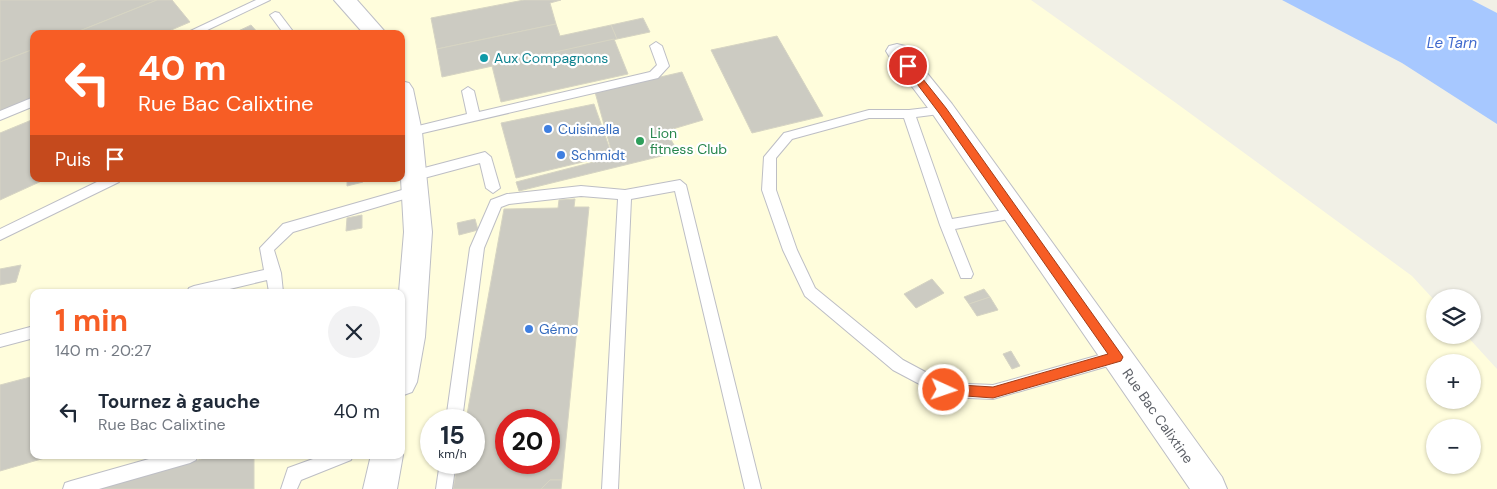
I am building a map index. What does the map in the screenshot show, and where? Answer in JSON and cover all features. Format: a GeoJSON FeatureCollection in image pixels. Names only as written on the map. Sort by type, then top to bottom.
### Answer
{"type":"FeatureCollection","features":[{"type":"Feature","properties":{"kind":"street"},"geometry":{"type":"LineString","coordinates":[[345,0],[372,30]]}},
{"type":"Feature","properties":{"kind":"street","name":"Rue Bac Calixtine"},"geometry":{"type":"LineString","coordinates":[[896,51],[943,110],[1210,489]]}},
{"type":"Feature","properties":{"kind":"street"},"geometry":{"type":"LineString","coordinates":[[405,108],[410,132],[418,232],[416,282],[410,337],[405,362]]}},
{"type":"Feature","properties":{"kind":"street"},"geometry":{"type":"LineString","coordinates":[[380,489],[386,459]]}},
{"type":"Feature","properties":{"kind":"lane"},"geometry":{"type":"LineString","coordinates":[[197,30],[249,3],[265,0]]}},
{"type":"Feature","properties":{"kind":"lane"},"geometry":{"type":"LineString","coordinates":[[275,15],[287,30]]}},
{"type":"Feature","properties":{"kind":"lane"},"geometry":{"type":"LineString","coordinates":[[410,132],[654,75],[662,66],[656,46]]}},
{"type":"Feature","properties":{"kind":"lane"},"geometry":{"type":"LineString","coordinates":[[468,91],[474,117]]}},
{"type":"Feature","properties":{"kind":"lane"},"geometry":{"type":"LineString","coordinates":[[0,116],[30,103]]}},
{"type":"Feature","properties":{"kind":"lane"},"geometry":{"type":"LineString","coordinates":[[943,110],[909,114],[869,114],[788,136],[770,157],[769,190],[790,250],[810,292],[898,365],[944,390],[993,392],[1117,357]]}},
{"type":"Feature","properties":{"kind":"lane"},"geometry":{"type":"LineString","coordinates":[[909,114],[966,274]]}},
{"type":"Feature","properties":{"kind":"lane"},"geometry":{"type":"LineString","coordinates":[[276,289],[274,273],[267,248],[288,228],[485,157],[493,188]]}},
{"type":"Feature","properties":{"kind":"lane"},"geometry":{"type":"LineString","coordinates":[[0,234],[108,182]]}},
{"type":"Feature","properties":{"kind":"lane"},"geometry":{"type":"LineString","coordinates":[[455,409],[477,248],[496,204],[507,199],[581,191],[626,195],[680,185],[753,489]]}},
{"type":"Feature","properties":{"kind":"lane"},"geometry":{"type":"LineString","coordinates":[[610,489],[626,195]]}},
{"type":"Feature","properties":{"kind":"lane"},"geometry":{"type":"LineString","coordinates":[[947,225],[1016,213]]}},
{"type":"Feature","properties":{"kind":"lane"},"geometry":{"type":"LineString","coordinates":[[207,289],[274,273]]}},
{"type":"Feature","properties":{"kind":"lane"},"geometry":{"type":"LineString","coordinates":[[0,341],[30,333]]}},
{"type":"Feature","properties":{"kind":"lane"},"geometry":{"type":"LineString","coordinates":[[70,489],[176,459]]}},
{"type":"Feature","properties":{"kind":"lane"},"geometry":{"type":"LineString","coordinates":[[289,489],[294,474],[334,459]]}},
{"type":"Feature","properties":{"kind":"lane"},"geometry":{"type":"LineString","coordinates":[[444,489],[446,474]]}},
{"type":"Feature","properties":{"kind":"shaded area"},"geometry":{"type":"Polygon","coordinates":[[[0,0],[1031,0],[1176,103],[1412,276],[1426,291],[1426,344],[1474,344],[1497,369],[1497,489],[0,489],[0,0]]]}},
{"type":"Feature","properties":{"kind":"water","name":"Le Tarn"},"geometry":{"type":"Polygon","coordinates":[[[1282,0],[1472,0],[1497,13],[1497,124],[1402,63],[1282,0]]]}},
{"type":"Feature","properties":{"kind":"building"},"geometry":{"type":"Polygon","coordinates":[[[0,0],[157,0],[82,30],[30,30],[30,51],[0,62],[0,0]]]}},
{"type":"Feature","properties":{"kind":"building"},"geometry":{"type":"Polygon","coordinates":[[[157,0],[172,0],[190,22],[171,30],[82,30],[157,0]]]}},
{"type":"Feature","properties":{"kind":"building"},"geometry":{"type":"Polygon","coordinates":[[[524,0],[561,0],[550,3],[556,24],[437,49],[431,18],[524,0]]]}},
{"type":"Feature","properties":{"kind":"building"},"geometry":{"type":"Polygon","coordinates":[[[643,18],[650,32],[617,39],[611,25],[643,18]]]}},
{"type":"Feature","properties":{"kind":"building","name":"Aux Compagnons"},"geometry":{"type":"Polygon","coordinates":[[[556,24],[560,36],[611,25],[617,39],[442,77],[437,49],[556,24]]]}},
{"type":"Feature","properties":{"kind":"building"},"geometry":{"type":"Polygon","coordinates":[[[251,25],[255,30],[240,30],[251,25]]]}},
{"type":"Feature","properties":{"kind":"building"},"geometry":{"type":"Polygon","coordinates":[[[777,36],[823,116],[752,133],[711,50],[777,36]]]}},
{"type":"Feature","properties":{"kind":"building"},"geometry":{"type":"Polygon","coordinates":[[[614,39],[628,74],[501,102],[492,66],[614,39]]]}},
{"type":"Feature","properties":{"kind":"building"},"geometry":{"type":"Polygon","coordinates":[[[30,51],[30,102],[0,114],[0,62],[30,51]]]}},
{"type":"Feature","properties":{"kind":"building","name":"Lion fitness Club"},"geometry":{"type":"Polygon","coordinates":[[[682,72],[703,120],[666,131],[678,152],[519,191],[516,182],[613,157],[595,92],[682,72]]]}},
{"type":"Feature","properties":{"kind":"building"},"geometry":{"type":"Polygon","coordinates":[[[594,104],[612,155],[516,178],[501,123],[594,104]]]}},
{"type":"Feature","properties":{"kind":"building"},"geometry":{"type":"Polygon","coordinates":[[[30,121],[30,182],[39,182],[0,200],[0,133],[30,121]]]}},
{"type":"Feature","properties":{"kind":"building"},"geometry":{"type":"Polygon","coordinates":[[[347,182],[363,182],[347,186],[347,182]]]}},
{"type":"Feature","properties":{"kind":"building","name":"Gémo"},"geometry":{"type":"Polygon","coordinates":[[[575,199],[574,207],[589,207],[562,480],[550,480],[541,489],[453,489],[456,474],[485,474],[485,409],[468,409],[504,209],[558,208],[559,200],[575,199]]]}},
{"type":"Feature","properties":{"kind":"building"},"geometry":{"type":"Polygon","coordinates":[[[362,215],[362,228],[346,231],[347,218],[362,215]]]}},
{"type":"Feature","properties":{"kind":"building"},"geometry":{"type":"Polygon","coordinates":[[[475,219],[478,230],[459,235],[457,223],[475,219]]]}},
{"type":"Feature","properties":{"kind":"building"},"geometry":{"type":"Polygon","coordinates":[[[21,265],[16,282],[0,285],[0,269],[21,265]]]}},
{"type":"Feature","properties":{"kind":"building"},"geometry":{"type":"Polygon","coordinates":[[[932,279],[944,293],[916,308],[904,294],[932,279]]]}},
{"type":"Feature","properties":{"kind":"building"},"geometry":{"type":"Polygon","coordinates":[[[984,289],[990,297],[969,304],[964,297],[984,289]]]}},
{"type":"Feature","properties":{"kind":"building"},"geometry":{"type":"Polygon","coordinates":[[[990,297],[998,310],[977,316],[969,304],[990,297]]]}},
{"type":"Feature","properties":{"kind":"building"},"geometry":{"type":"Polygon","coordinates":[[[1011,351],[1020,366],[1012,369],[1003,354],[1011,351]]]}},
{"type":"Feature","properties":{"kind":"building"},"geometry":{"type":"Polygon","coordinates":[[[30,377],[30,459],[41,459],[0,471],[0,385],[30,377]]]}},
{"type":"Feature","properties":{"kind":"building"},"geometry":{"type":"Polygon","coordinates":[[[201,459],[254,459],[254,489],[99,489],[201,459]]]}},
{"type":"Feature","properties":{"kind":"building"},"geometry":{"type":"Polygon","coordinates":[[[550,480],[562,480],[561,489],[541,489],[550,480]]]}},
{"type":"Feature","properties":{"kind":"place","name":"Aux Compagnons"},"geometry":{"type":"Point","coordinates":[484,58]}},
{"type":"Feature","properties":{"kind":"place","name":"Cuisinella"},"geometry":{"type":"Point","coordinates":[548,129]}},
{"type":"Feature","properties":{"kind":"place","name":"Lion fitness Club"},"geometry":{"type":"Point","coordinates":[640,141]}},
{"type":"Feature","properties":{"kind":"place","name":"Schmidt"},"geometry":{"type":"Point","coordinates":[561,155]}},
{"type":"Feature","properties":{"kind":"place","name":"Gémo"},"geometry":{"type":"Point","coordinates":[529,329]}},
{"type":"Feature","properties":{"kind":"route"},"geometry":{"type":"LineString","coordinates":[[908,66],[943,110],[1117,357],[993,392],[944,390]]}}]}
